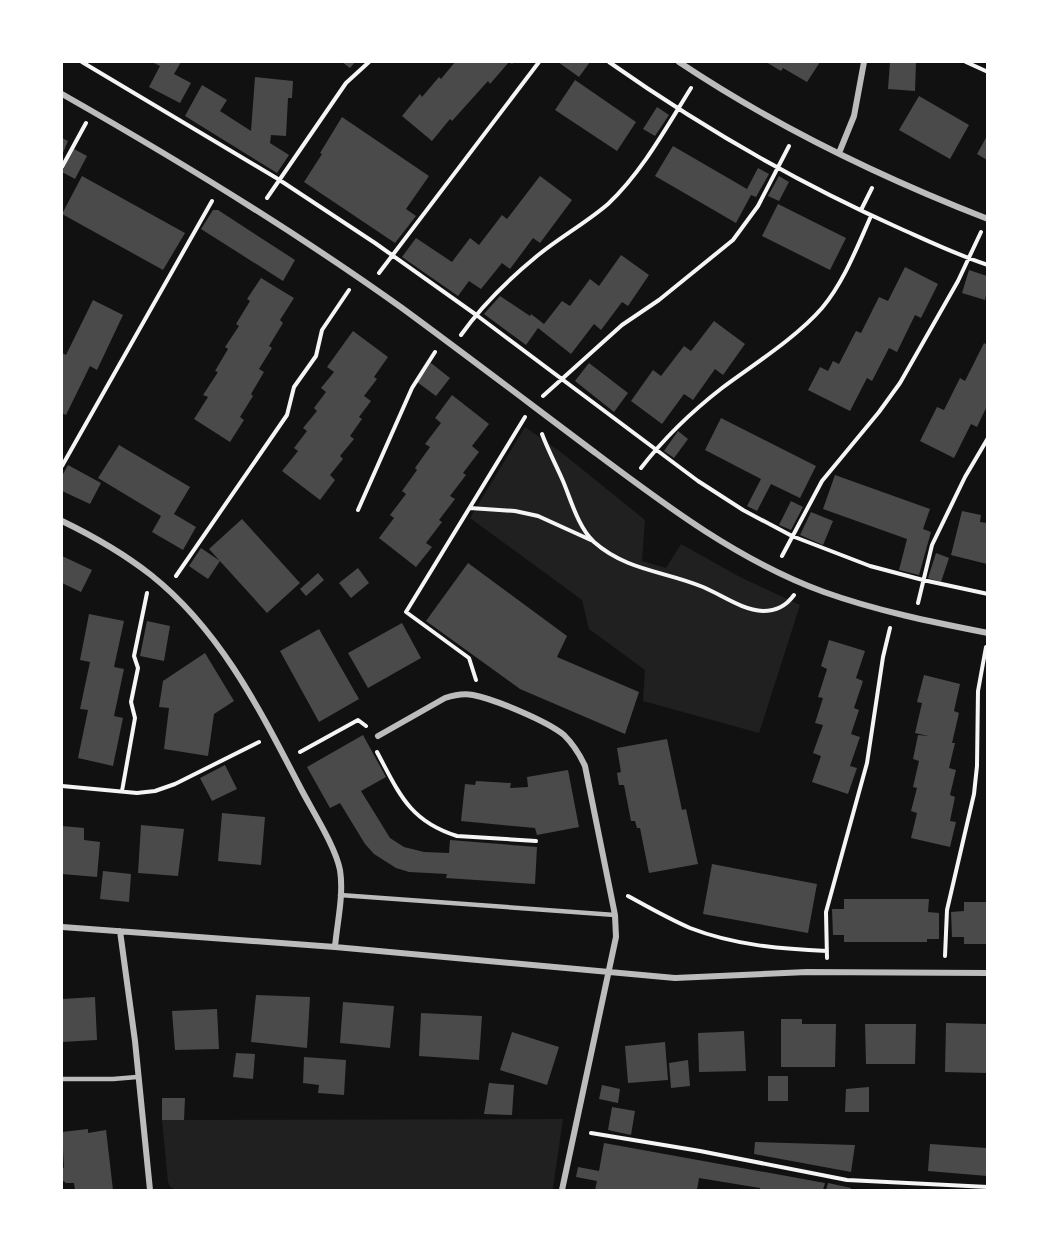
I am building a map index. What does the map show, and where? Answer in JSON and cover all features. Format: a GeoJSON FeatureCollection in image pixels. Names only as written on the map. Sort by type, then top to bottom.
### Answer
{"type":"FeatureCollection","features":[{"type":"Feature","properties":{"kind":"street"},"geometry":{"type":"LineString","coordinates":[[679,62],[754,109],[796,132],[879,174],[987,219]]}},
{"type":"Feature","properties":{"kind":"street"},"geometry":{"type":"LineString","coordinates":[[839,153],[855,116],[864,62]]}},
{"type":"Feature","properties":{"kind":"street"},"geometry":{"type":"LineString","coordinates":[[62,94],[221,188],[358,277],[703,531],[774,570],[823,592],[893,613],[987,635]]}},
{"type":"Feature","properties":{"kind":"street"},"geometry":{"type":"LineString","coordinates":[[62,521],[101,541],[150,574],[182,603],[213,638],[245,685],[334,853],[340,872],[335,947]]}},
{"type":"Feature","properties":{"kind":"street"},"geometry":{"type":"LineString","coordinates":[[378,736],[445,698],[462,694],[480,696],[553,728],[564,735],[580,755],[588,778],[615,915],[616,937],[562,1190]]}},
{"type":"Feature","properties":{"kind":"street"},"geometry":{"type":"LineString","coordinates":[[62,927],[335,947],[675,978],[827,972],[987,973]]}},
{"type":"Feature","properties":{"kind":"street"},"geometry":{"type":"LineString","coordinates":[[120,931],[130,998],[150,1191]]}},
{"type":"Feature","properties":{"kind":"lane"},"geometry":{"type":"LineString","coordinates":[[340,895],[615,915]]}},
{"type":"Feature","properties":{"kind":"lane"},"geometry":{"type":"LineString","coordinates":[[62,1079],[138,1077]]}},
{"type":"Feature","properties":{"kind":"path"},"geometry":{"type":"LineString","coordinates":[[82,62],[278,179],[375,243],[562,378],[698,481],[743,510],[792,536],[870,566],[987,594]]}},
{"type":"Feature","properties":{"kind":"path"},"geometry":{"type":"LineString","coordinates":[[278,179],[292,163],[346,83],[369,62]]}},
{"type":"Feature","properties":{"kind":"path"},"geometry":{"type":"LineString","coordinates":[[392,256],[539,62]]}},
{"type":"Feature","properties":{"kind":"path"},"geometry":{"type":"LineString","coordinates":[[609,62],[678,109],[778,168],[871,216],[987,265]]}},
{"type":"Feature","properties":{"kind":"path"},"geometry":{"type":"LineString","coordinates":[[966,62],[987,72]]}},
{"type":"Feature","properties":{"kind":"path"},"geometry":{"type":"LineString","coordinates":[[453,346],[475,314],[490,298],[537,256],[588,219],[616,195],[637,170],[699,75]]}},
{"type":"Feature","properties":{"kind":"path"},"geometry":{"type":"LineString","coordinates":[[62,167],[92,111]]}},
{"type":"Feature","properties":{"kind":"path"},"geometry":{"type":"LineString","coordinates":[[480,696],[469,658],[406,612],[532,405],[622,325],[659,300],[733,240],[758,206],[796,132]]}},
{"type":"Feature","properties":{"kind":"path"},"geometry":{"type":"LineString","coordinates":[[861,210],[879,174]]}},
{"type":"Feature","properties":{"kind":"path"},"geometry":{"type":"LineString","coordinates":[[62,466],[174,266],[221,188]]}},
{"type":"Feature","properties":{"kind":"path"},"geometry":{"type":"LineString","coordinates":[[632,480],[665,438],[693,411],[757,363],[821,310],[838,285],[871,216]]}},
{"type":"Feature","properties":{"kind":"path"},"geometry":{"type":"LineString","coordinates":[[774,570],[822,481],[895,391],[970,258],[987,219]]}},
{"type":"Feature","properties":{"kind":"path"},"geometry":{"type":"LineString","coordinates":[[180,571],[287,415],[294,387],[316,356],[322,330],[345,295]]}},
{"type":"Feature","properties":{"kind":"path"},"geometry":{"type":"LineString","coordinates":[[358,510],[412,388],[444,339]]}},
{"type":"Feature","properties":{"kind":"path"},"geometry":{"type":"LineString","coordinates":[[532,405],[545,442],[578,517],[593,541]]}},
{"type":"Feature","properties":{"kind":"path"},"geometry":{"type":"LineString","coordinates":[[922,580],[928,557],[942,524],[987,438]]}},
{"type":"Feature","properties":{"kind":"path"},"geometry":{"type":"LineString","coordinates":[[470,508],[514,511],[538,516],[593,541],[632,566],[687,581],[755,610],[771,610],[785,605],[803,583]]}},
{"type":"Feature","properties":{"kind":"path"},"geometry":{"type":"LineString","coordinates":[[122,791],[135,718],[131,702],[138,668],[134,656],[150,574]]}},
{"type":"Feature","properties":{"kind":"path"},"geometry":{"type":"LineString","coordinates":[[945,972],[947,910],[974,794],[977,766],[978,691],[987,635]]}},
{"type":"Feature","properties":{"kind":"path"},"geometry":{"type":"LineString","coordinates":[[827,972],[826,912],[867,763],[888,637]]}},
{"type":"Feature","properties":{"kind":"path"},"geometry":{"type":"LineString","coordinates":[[305,750],[358,720]]}},
{"type":"Feature","properties":{"kind":"path"},"geometry":{"type":"LineString","coordinates":[[62,786],[147,793],[164,789],[273,735]]}},
{"type":"Feature","properties":{"kind":"path"},"geometry":{"type":"LineString","coordinates":[[378,736],[376,750],[409,807],[423,820],[457,836],[536,841]]}},
{"type":"Feature","properties":{"kind":"path"},"geometry":{"type":"LineString","coordinates":[[609,886],[680,923],[705,933],[754,945],[827,951]]}},
{"type":"Feature","properties":{"kind":"path"},"geometry":{"type":"LineString","coordinates":[[574,1130],[700,1151],[847,1180],[987,1187]]}},
{"type":"Feature","properties":{"kind":"shaded area"},"geometry":{"type":"Polygon","coordinates":[[[525,427],[562,453],[645,520],[642,561],[666,568],[681,544],[740,577],[800,605],[759,733],[643,701],[645,670],[589,629],[582,600],[470,518],[525,427]]]}},
{"type":"Feature","properties":{"kind":"shaded area"},"geometry":{"type":"Polygon","coordinates":[[[563,1119],[551,1190],[176,1190],[170,1187],[168,1182],[162,1120],[563,1119]]]}},
{"type":"Feature","properties":{"kind":"building"},"geometry":{"type":"Polygon","coordinates":[[[152,62],[181,62],[174,74],[191,83],[180,103],[149,87],[160,66],[152,62]]]}},
{"type":"Feature","properties":{"kind":"building"},"geometry":{"type":"Polygon","coordinates":[[[342,62],[355,62],[350,68],[342,62]]]}},
{"type":"Feature","properties":{"kind":"building"},"geometry":{"type":"Polygon","coordinates":[[[455,62],[509,62],[490,84],[488,81],[452,121],[450,119],[432,141],[402,116],[420,94],[422,97],[455,62]]]}},
{"type":"Feature","properties":{"kind":"building"},"geometry":{"type":"Polygon","coordinates":[[[558,62],[590,62],[579,77],[558,62]]]}},
{"type":"Feature","properties":{"kind":"building"},"geometry":{"type":"Polygon","coordinates":[[[766,62],[820,62],[807,82],[783,68],[781,71],[766,62]]]}},
{"type":"Feature","properties":{"kind":"building"},"geometry":{"type":"Polygon","coordinates":[[[890,62],[916,62],[915,91],[888,89],[890,62]]]}},
{"type":"Feature","properties":{"kind":"building"},"geometry":{"type":"Polygon","coordinates":[[[255,77],[293,81],[292,98],[288,98],[286,136],[271,135],[270,143],[289,155],[277,173],[185,116],[202,85],[227,100],[220,111],[251,131],[255,77]]]}},
{"type":"Feature","properties":{"kind":"building"},"geometry":{"type":"Polygon","coordinates":[[[575,80],[636,122],[617,151],[555,110],[575,80]]]}},
{"type":"Feature","properties":{"kind":"building"},"geometry":{"type":"Polygon","coordinates":[[[919,96],[969,125],[950,159],[899,130],[919,96]]]}},
{"type":"Feature","properties":{"kind":"building"},"geometry":{"type":"Polygon","coordinates":[[[657,107],[669,115],[655,136],[643,129],[657,107]]]}},
{"type":"Feature","properties":{"kind":"building"},"geometry":{"type":"Polygon","coordinates":[[[342,117],[429,176],[406,209],[416,216],[395,243],[304,182],[342,117]]]}},
{"type":"Feature","properties":{"kind":"building"},"geometry":{"type":"Polygon","coordinates":[[[987,136],[987,160],[977,154],[987,136]]]}},
{"type":"Feature","properties":{"kind":"building"},"geometry":{"type":"Polygon","coordinates":[[[62,138],[68,141],[62,155],[62,138]]]}},
{"type":"Feature","properties":{"kind":"building"},"geometry":{"type":"Polygon","coordinates":[[[673,146],[747,189],[758,168],[769,174],[756,197],[751,195],[736,223],[655,176],[673,146]]]}},
{"type":"Feature","properties":{"kind":"building"},"geometry":{"type":"Polygon","coordinates":[[[74,149],[87,156],[75,179],[62,172],[74,149]]]}},
{"type":"Feature","properties":{"kind":"building"},"geometry":{"type":"Polygon","coordinates":[[[82,176],[185,233],[163,270],[62,214],[82,176]]]}},
{"type":"Feature","properties":{"kind":"building"},"geometry":{"type":"Polygon","coordinates":[[[540,176],[572,200],[540,243],[533,238],[510,269],[502,263],[481,289],[469,281],[458,296],[402,257],[416,238],[452,262],[470,238],[479,245],[502,215],[507,219],[540,176]]]}},
{"type":"Feature","properties":{"kind":"building"},"geometry":{"type":"Polygon","coordinates":[[[779,176],[789,182],[779,201],[768,196],[779,176]]]}},
{"type":"Feature","properties":{"kind":"building"},"geometry":{"type":"Polygon","coordinates":[[[778,204],[846,238],[830,270],[762,236],[778,204]]]}},
{"type":"Feature","properties":{"kind":"building"},"geometry":{"type":"Polygon","coordinates":[[[213,210],[218,210],[295,260],[283,281],[201,229],[213,210]]]}},
{"type":"Feature","properties":{"kind":"building"},"geometry":{"type":"Polygon","coordinates":[[[621,255],[649,275],[628,306],[622,302],[601,330],[594,324],[571,354],[538,328],[526,345],[484,314],[500,296],[544,324],[562,301],[570,306],[590,279],[599,286],[621,255]]]}},
{"type":"Feature","properties":{"kind":"building"},"geometry":{"type":"Polygon","coordinates":[[[905,267],[938,284],[921,318],[915,315],[897,352],[889,348],[872,381],[867,378],[850,411],[808,390],[820,367],[828,371],[833,361],[839,364],[856,331],[861,333],[879,297],[888,301],[905,267]]]}},
{"type":"Feature","properties":{"kind":"building"},"geometry":{"type":"Polygon","coordinates":[[[969,270],[987,276],[985,300],[962,293],[969,270]]]}},
{"type":"Feature","properties":{"kind":"building"},"geometry":{"type":"Polygon","coordinates":[[[261,278],[294,298],[280,320],[283,323],[269,346],[272,348],[259,369],[264,372],[240,417],[244,420],[230,442],[194,419],[208,397],[203,395],[218,372],[215,371],[228,349],[225,347],[239,326],[236,324],[250,301],[247,299],[261,278]]]}},
{"type":"Feature","properties":{"kind":"building"},"geometry":{"type":"Polygon","coordinates":[[[93,300],[123,315],[97,370],[90,366],[66,415],[62,413],[62,353],[66,355],[93,300]]]}},
{"type":"Feature","properties":{"kind":"building"},"geometry":{"type":"Polygon","coordinates":[[[714,321],[745,344],[723,375],[715,369],[693,400],[684,394],[662,424],[631,401],[653,370],[661,376],[684,346],[691,351],[714,321]]]}},
{"type":"Feature","properties":{"kind":"building"},"geometry":{"type":"Polygon","coordinates":[[[353,331],[388,357],[374,377],[377,379],[364,396],[371,401],[359,417],[362,419],[350,436],[354,439],[340,456],[343,459],[330,475],[335,480],[320,500],[282,471],[298,451],[294,448],[307,431],[303,428],[317,411],[314,408],[326,392],[321,388],[334,372],[327,367],[353,331]]]}},
{"type":"Feature","properties":{"kind":"building"},"geometry":{"type":"Polygon","coordinates":[[[984,343],[987,345],[987,406],[977,427],[971,424],[954,458],[920,441],[937,407],[944,410],[960,378],[965,381],[984,343]]]}},
{"type":"Feature","properties":{"kind":"building"},"geometry":{"type":"Polygon","coordinates":[[[431,363],[450,378],[436,396],[417,382],[431,363]]]}},
{"type":"Feature","properties":{"kind":"building"},"geometry":{"type":"Polygon","coordinates":[[[589,363],[628,393],[614,412],[575,381],[589,363]]]}},
{"type":"Feature","properties":{"kind":"building"},"geometry":{"type":"Polygon","coordinates":[[[452,395],[489,424],[472,446],[479,452],[463,473],[466,475],[450,496],[455,499],[439,520],[442,522],[426,543],[432,547],[416,567],[379,538],[394,518],[390,515],[406,494],[402,491],[430,447],[425,444],[441,423],[435,418],[452,395]]]}},
{"type":"Feature","properties":{"kind":"building"},"geometry":{"type":"Polygon","coordinates":[[[721,418],[816,466],[800,498],[771,484],[757,511],[747,506],[761,479],[705,450],[721,418]]]}},
{"type":"Feature","properties":{"kind":"building"},"geometry":{"type":"Polygon","coordinates":[[[678,431],[688,439],[674,458],[664,451],[678,431]]]}},
{"type":"Feature","properties":{"kind":"building"},"geometry":{"type":"Polygon","coordinates":[[[119,445],[190,487],[174,514],[196,527],[183,550],[152,532],[161,516],[98,478],[119,445]]]}},
{"type":"Feature","properties":{"kind":"building"},"geometry":{"type":"Polygon","coordinates":[[[68,465],[101,483],[90,504],[62,491],[62,476],[68,465]]]}},
{"type":"Feature","properties":{"kind":"building"},"geometry":{"type":"Polygon","coordinates":[[[835,475],[930,509],[923,529],[931,532],[919,575],[899,570],[907,539],[823,509],[835,475]]]}},
{"type":"Feature","properties":{"kind":"building"},"geometry":{"type":"Polygon","coordinates":[[[791,501],[803,507],[791,530],[779,525],[791,501]]]}},
{"type":"Feature","properties":{"kind":"building"},"geometry":{"type":"Polygon","coordinates":[[[962,511],[981,515],[980,522],[987,523],[987,564],[951,555],[962,511]]]}},
{"type":"Feature","properties":{"kind":"building"},"geometry":{"type":"Polygon","coordinates":[[[811,512],[833,521],[823,545],[800,535],[811,512]]]}},
{"type":"Feature","properties":{"kind":"building"},"geometry":{"type":"Polygon","coordinates":[[[242,519],[300,583],[267,613],[209,549],[242,519]]]}},
{"type":"Feature","properties":{"kind":"building"},"geometry":{"type":"Polygon","coordinates":[[[201,548],[220,561],[208,579],[189,566],[201,548]]]}},
{"type":"Feature","properties":{"kind":"building"},"geometry":{"type":"Polygon","coordinates":[[[936,553],[949,558],[941,582],[928,578],[936,553]]]}},
{"type":"Feature","properties":{"kind":"building"},"geometry":{"type":"Polygon","coordinates":[[[62,556],[92,570],[81,592],[62,583],[62,556]]]}},
{"type":"Feature","properties":{"kind":"building"},"geometry":{"type":"Polygon","coordinates":[[[468,563],[567,636],[557,657],[639,692],[625,734],[520,689],[426,621],[468,563]]]}},
{"type":"Feature","properties":{"kind":"building"},"geometry":{"type":"Polygon","coordinates":[[[358,568],[369,583],[351,598],[339,583],[358,568]]]}},
{"type":"Feature","properties":{"kind":"building"},"geometry":{"type":"Polygon","coordinates":[[[318,573],[324,580],[306,596],[300,589],[318,573]]]}},
{"type":"Feature","properties":{"kind":"building"},"geometry":{"type":"Polygon","coordinates":[[[89,614],[124,621],[114,667],[124,669],[114,716],[123,718],[113,766],[78,758],[88,710],[80,709],[90,662],[80,660],[89,614]]]}},
{"type":"Feature","properties":{"kind":"building"},"geometry":{"type":"Polygon","coordinates":[[[147,621],[170,626],[164,661],[140,656],[147,621]]]}},
{"type":"Feature","properties":{"kind":"building"},"geometry":{"type":"Polygon","coordinates":[[[402,623],[421,658],[368,688],[348,653],[402,623]]]}},
{"type":"Feature","properties":{"kind":"building"},"geometry":{"type":"Polygon","coordinates":[[[319,629],[359,699],[319,722],[280,651],[319,629]]]}},
{"type":"Feature","properties":{"kind":"building"},"geometry":{"type":"Polygon","coordinates":[[[829,640],[865,651],[856,678],[863,681],[854,708],[859,710],[851,734],[860,737],[850,766],[857,768],[848,794],[812,782],[821,756],[813,753],[823,725],[815,723],[823,698],[818,697],[827,669],[821,666],[829,640]]]}},
{"type":"Feature","properties":{"kind":"building"},"geometry":{"type":"Polygon","coordinates":[[[205,653],[234,701],[214,714],[208,756],[164,749],[169,708],[159,707],[163,681],[205,653]]]}},
{"type":"Feature","properties":{"kind":"building"},"geometry":{"type":"Polygon","coordinates":[[[924,675],[960,684],[954,711],[959,713],[949,768],[956,770],[950,795],[955,797],[950,821],[956,822],[950,847],[911,838],[917,813],[911,811],[917,788],[913,787],[919,761],[913,759],[918,735],[929,736],[915,733],[922,703],[917,702],[924,675]]]}},
{"type":"Feature","properties":{"kind":"building"},"geometry":{"type":"Polygon","coordinates":[[[363,735],[386,777],[361,791],[390,838],[404,847],[424,852],[449,853],[450,840],[537,847],[535,884],[446,878],[447,874],[409,872],[396,868],[374,854],[365,844],[340,803],[330,808],[307,767],[363,735]]]}},
{"type":"Feature","properties":{"kind":"building"},"geometry":{"type":"Polygon","coordinates":[[[667,739],[682,810],[686,809],[698,864],[649,873],[640,828],[637,828],[635,821],[631,821],[624,785],[619,785],[617,773],[621,772],[617,748],[667,739]]]}},
{"type":"Feature","properties":{"kind":"building"},"geometry":{"type":"Polygon","coordinates":[[[225,765],[237,789],[212,801],[200,778],[225,765]]]}},
{"type":"Feature","properties":{"kind":"building"},"geometry":{"type":"Polygon","coordinates":[[[568,770],[579,827],[537,835],[535,828],[461,821],[465,784],[475,785],[476,781],[511,783],[510,788],[528,787],[527,777],[568,770]]]}},
{"type":"Feature","properties":{"kind":"building"},"geometry":{"type":"Polygon","coordinates":[[[222,813],[265,817],[261,865],[218,861],[222,813]]]}},
{"type":"Feature","properties":{"kind":"building"},"geometry":{"type":"Polygon","coordinates":[[[141,825],[184,829],[178,876],[138,873],[141,825]]]}},
{"type":"Feature","properties":{"kind":"building"},"geometry":{"type":"Polygon","coordinates":[[[62,826],[84,828],[84,840],[100,842],[97,877],[62,874],[62,826]]]}},
{"type":"Feature","properties":{"kind":"building"},"geometry":{"type":"Polygon","coordinates":[[[712,864],[817,884],[808,933],[703,914],[712,864]]]}},
{"type":"Feature","properties":{"kind":"building"},"geometry":{"type":"Polygon","coordinates":[[[103,871],[131,874],[129,902],[100,899],[103,871]]]}},
{"type":"Feature","properties":{"kind":"building"},"geometry":{"type":"Polygon","coordinates":[[[844,899],[929,899],[928,912],[939,913],[939,939],[927,939],[927,942],[844,942],[844,935],[833,935],[832,909],[844,909],[844,899]]]}},
{"type":"Feature","properties":{"kind":"building"},"geometry":{"type":"Polygon","coordinates":[[[964,902],[987,902],[987,944],[964,944],[964,937],[952,937],[951,912],[964,911],[964,902]]]}},
{"type":"Feature","properties":{"kind":"building"},"geometry":{"type":"Polygon","coordinates":[[[256,995],[310,997],[307,1048],[251,1042],[256,995]]]}},
{"type":"Feature","properties":{"kind":"building"},"geometry":{"type":"Polygon","coordinates":[[[95,997],[97,1040],[62,1042],[62,999],[95,997]]]}},
{"type":"Feature","properties":{"kind":"building"},"geometry":{"type":"Polygon","coordinates":[[[343,1002],[394,1006],[390,1048],[340,1043],[343,1002]]]}},
{"type":"Feature","properties":{"kind":"building"},"geometry":{"type":"Polygon","coordinates":[[[217,1009],[219,1049],[175,1050],[172,1011],[217,1009]]]}},
{"type":"Feature","properties":{"kind":"building"},"geometry":{"type":"Polygon","coordinates":[[[421,1013],[482,1016],[479,1060],[419,1056],[421,1013]]]}},
{"type":"Feature","properties":{"kind":"building"},"geometry":{"type":"Polygon","coordinates":[[[781,1019],[802,1019],[802,1024],[836,1024],[835,1067],[781,1067],[781,1019]]]}},
{"type":"Feature","properties":{"kind":"building"},"geometry":{"type":"Polygon","coordinates":[[[946,1023],[987,1024],[987,1073],[945,1072],[946,1023]]]}},
{"type":"Feature","properties":{"kind":"building"},"geometry":{"type":"Polygon","coordinates":[[[865,1024],[916,1024],[915,1064],[866,1064],[865,1024]]]}},
{"type":"Feature","properties":{"kind":"building"},"geometry":{"type":"Polygon","coordinates":[[[744,1031],[746,1071],[699,1072],[698,1033],[744,1031]]]}},
{"type":"Feature","properties":{"kind":"building"},"geometry":{"type":"Polygon","coordinates":[[[512,1032],[559,1047],[547,1085],[500,1070],[512,1032]]]}},
{"type":"Feature","properties":{"kind":"building"},"geometry":{"type":"Polygon","coordinates":[[[665,1042],[668,1080],[628,1083],[625,1046],[665,1042]]]}},
{"type":"Feature","properties":{"kind":"building"},"geometry":{"type":"Polygon","coordinates":[[[236,1053],[255,1054],[253,1079],[233,1077],[236,1053]]]}},
{"type":"Feature","properties":{"kind":"building"},"geometry":{"type":"Polygon","coordinates":[[[304,1057],[346,1060],[344,1095],[318,1093],[319,1085],[303,1083],[304,1057]]]}},
{"type":"Feature","properties":{"kind":"building"},"geometry":{"type":"Polygon","coordinates":[[[688,1060],[690,1086],[671,1088],[669,1063],[688,1060]]]}},
{"type":"Feature","properties":{"kind":"building"},"geometry":{"type":"Polygon","coordinates":[[[768,1076],[788,1076],[788,1101],[768,1101],[768,1076]]]}},
{"type":"Feature","properties":{"kind":"building"},"geometry":{"type":"Polygon","coordinates":[[[489,1083],[514,1085],[512,1115],[484,1114],[489,1083]]]}},
{"type":"Feature","properties":{"kind":"building"},"geometry":{"type":"Polygon","coordinates":[[[602,1085],[620,1089],[618,1103],[599,1099],[602,1085]]]}},
{"type":"Feature","properties":{"kind":"building"},"geometry":{"type":"Polygon","coordinates":[[[869,1087],[869,1112],[845,1112],[846,1089],[869,1087]]]}},
{"type":"Feature","properties":{"kind":"building"},"geometry":{"type":"Polygon","coordinates":[[[162,1098],[185,1098],[184,1120],[162,1120],[162,1098]]]}},
{"type":"Feature","properties":{"kind":"building"},"geometry":{"type":"Polygon","coordinates":[[[612,1107],[635,1111],[631,1135],[608,1130],[612,1107]]]}},
{"type":"Feature","properties":{"kind":"building"},"geometry":{"type":"Polygon","coordinates":[[[88,1129],[88,1133],[106,1130],[113,1190],[75,1190],[74,1183],[66,1183],[62,1180],[64,1167],[62,1132],[88,1129]]]}},
{"type":"Feature","properties":{"kind":"building"},"geometry":{"type":"Polygon","coordinates":[[[755,1142],[855,1145],[851,1172],[754,1154],[755,1142]]]}},
{"type":"Feature","properties":{"kind":"building"},"geometry":{"type":"Polygon","coordinates":[[[604,1143],[825,1183],[823,1190],[760,1190],[760,1188],[699,1178],[697,1190],[595,1190],[597,1181],[576,1177],[578,1167],[599,1171],[604,1143]]]}},
{"type":"Feature","properties":{"kind":"building"},"geometry":{"type":"Polygon","coordinates":[[[930,1144],[987,1148],[987,1176],[928,1171],[930,1144]]]}},
{"type":"Feature","properties":{"kind":"building"},"geometry":{"type":"Polygon","coordinates":[[[828,1183],[851,1188],[851,1190],[826,1190],[828,1183]]]}}]}
